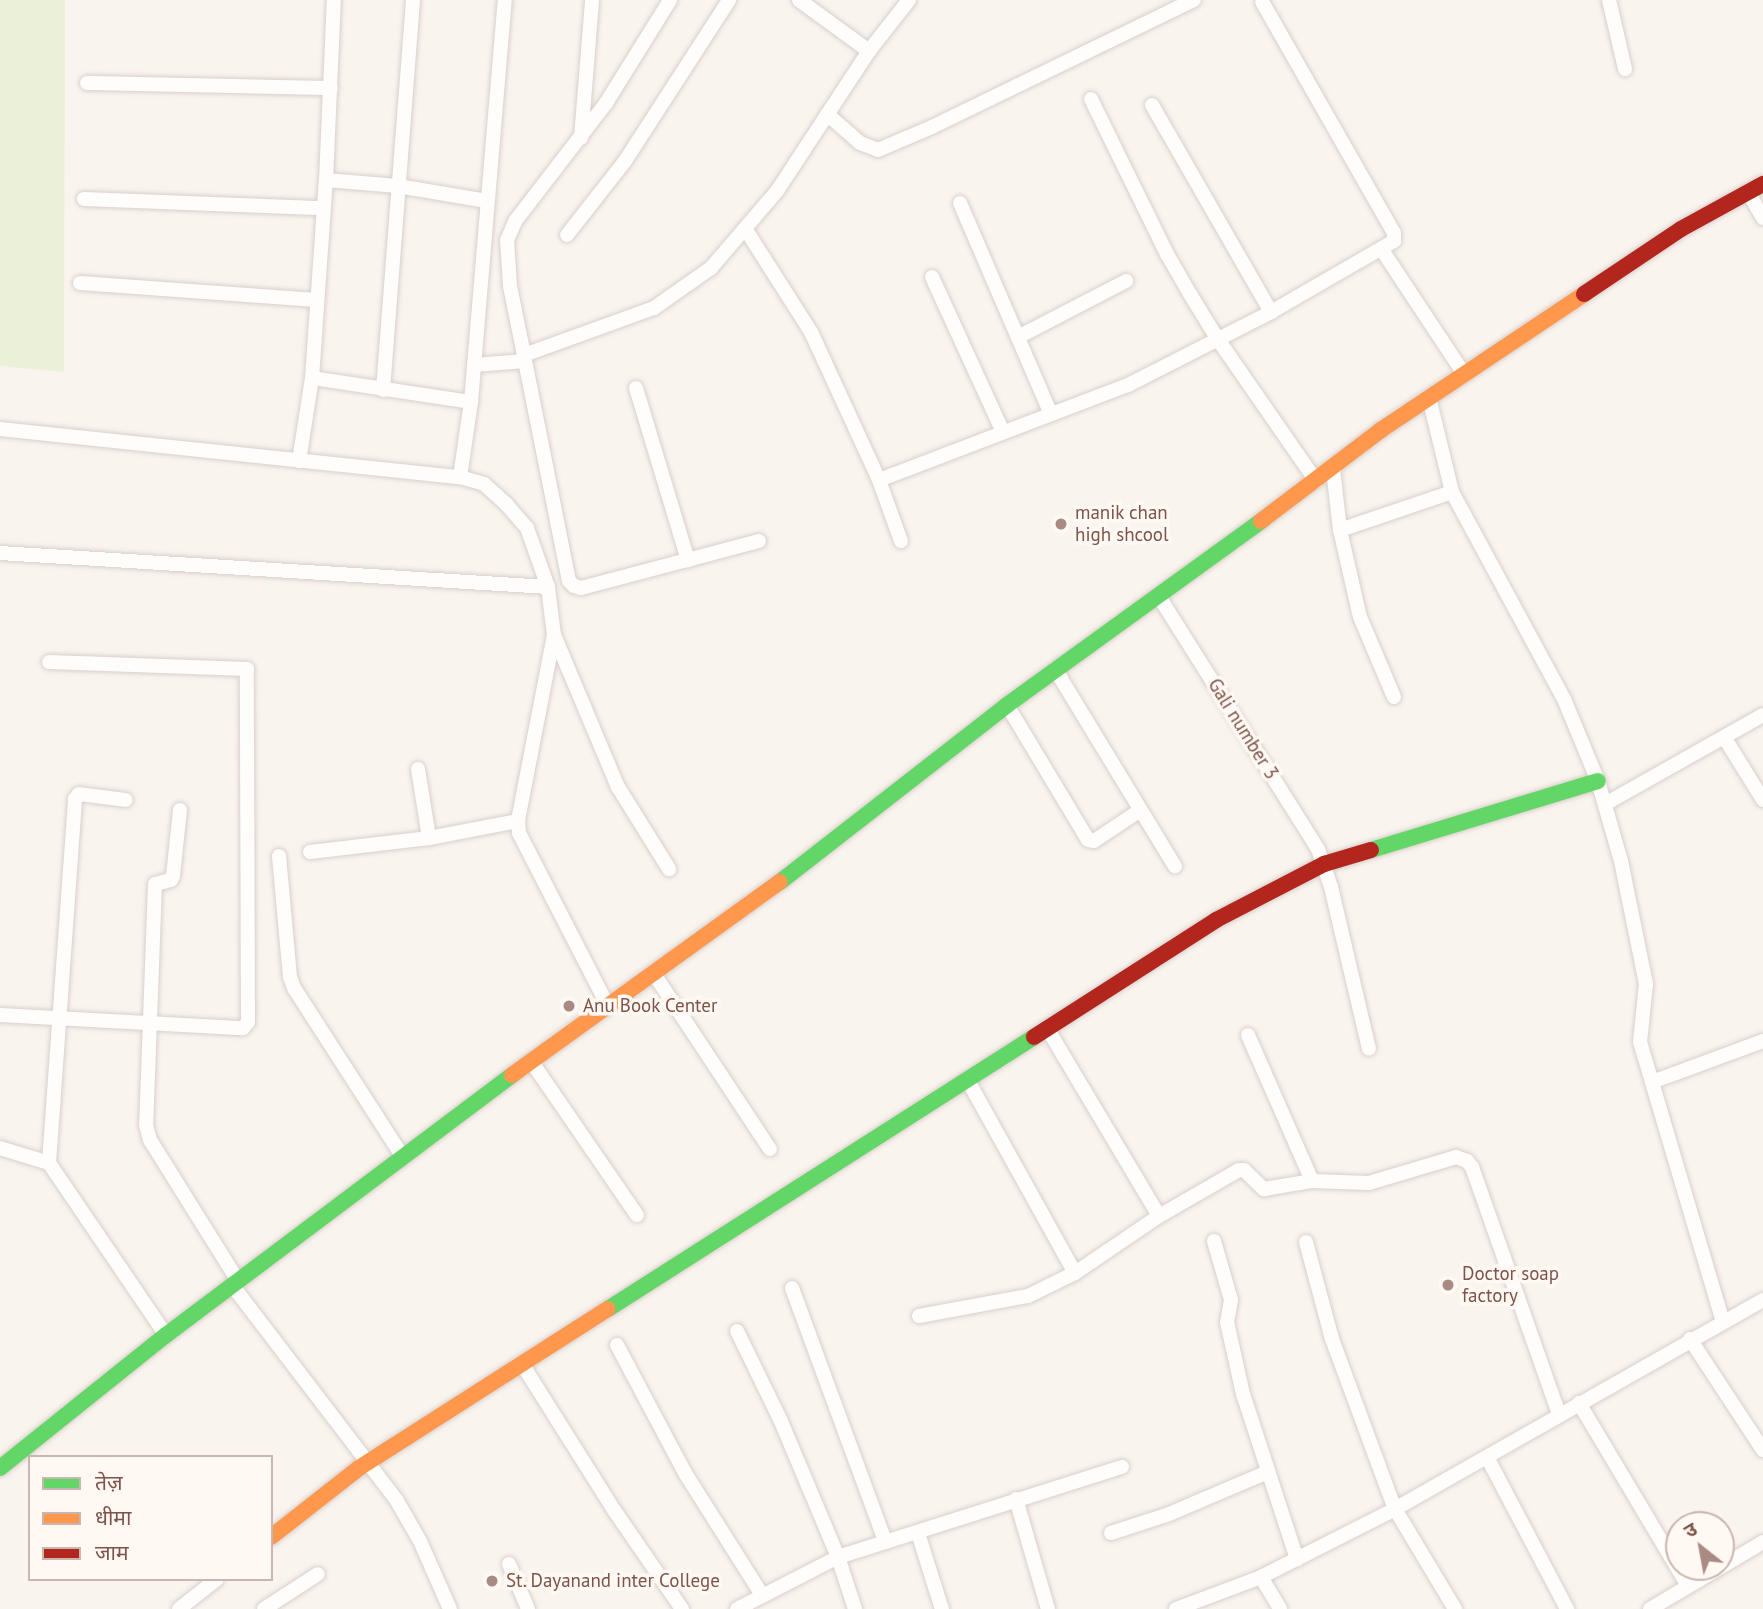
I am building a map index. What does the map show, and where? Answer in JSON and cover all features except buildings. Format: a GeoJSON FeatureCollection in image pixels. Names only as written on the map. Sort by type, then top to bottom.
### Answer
{"type":"FeatureCollection","features":[{"type":"Feature","properties":{"kind":"main road"},"geometry":{"type":"LineString","coordinates":[[0,1468],[235,1283],[531,1061],[862,821],[1007,705],[1333,469],[1381,430],[1681,229],[1763,184]]}},
{"type":"Feature","properties":{"kind":"main road"},"geometry":{"type":"LineString","coordinates":[[273,1535],[366,1464],[1216,920],[1327,875],[1598,781]]}},
{"type":"Feature","properties":{"kind":"street"},"geometry":{"type":"LineString","coordinates":[[299,461],[312,378],[326,180],[334,0]]}},
{"type":"Feature","properties":{"kind":"street"},"geometry":{"type":"LineString","coordinates":[[383,390],[413,0]]}},
{"type":"Feature","properties":{"kind":"street"},"geometry":{"type":"LineString","coordinates":[[460,477],[471,402],[505,0]]}},
{"type":"Feature","properties":{"kind":"street"},"geometry":{"type":"LineString","coordinates":[[581,138],[592,0]]}},
{"type":"Feature","properties":{"kind":"street"},"geometry":{"type":"LineString","coordinates":[[670,0],[581,138],[516,220],[507,240],[510,286],[569,581],[580,589],[759,541]]}},
{"type":"Feature","properties":{"kind":"street"},"geometry":{"type":"LineString","coordinates":[[567,234],[618,170],[729,0]]}},
{"type":"Feature","properties":{"kind":"street"},"geometry":{"type":"LineString","coordinates":[[799,0],[869,51]]}},
{"type":"Feature","properties":{"kind":"street"},"geometry":{"type":"LineString","coordinates":[[474,365],[525,358],[654,307],[711,268],[747,230],[777,191],[869,51],[909,0]]}},
{"type":"Feature","properties":{"kind":"street"},"geometry":{"type":"LineString","coordinates":[[827,114],[860,144],[878,150],[932,127],[1194,0]]}},
{"type":"Feature","properties":{"kind":"street"},"geometry":{"type":"LineString","coordinates":[[1609,0],[1625,69]]}},
{"type":"Feature","properties":{"kind":"street"},"geometry":{"type":"LineString","coordinates":[[879,480],[1128,385],[1271,312],[1394,241],[1394,233],[1262,2]]}},
{"type":"Feature","properties":{"kind":"street"},"geometry":{"type":"LineString","coordinates":[[87,83],[331,88]]}},
{"type":"Feature","properties":{"kind":"street"},"geometry":{"type":"LineString","coordinates":[[1091,100],[1167,254],[1217,338],[1316,481]]}},
{"type":"Feature","properties":{"kind":"street"},"geometry":{"type":"LineString","coordinates":[[1153,105],[1271,312]]}},
{"type":"Feature","properties":{"kind":"street"},"geometry":{"type":"LineString","coordinates":[[326,180],[398,186],[487,201]]}},
{"type":"Feature","properties":{"kind":"street"},"geometry":{"type":"LineString","coordinates":[[1748,192],[1763,218]]}},
{"type":"Feature","properties":{"kind":"street"},"geometry":{"type":"LineString","coordinates":[[85,199],[323,208]]}},
{"type":"Feature","properties":{"kind":"street"},"geometry":{"type":"LineString","coordinates":[[960,203],[1051,414]]}},
{"type":"Feature","properties":{"kind":"street"},"geometry":{"type":"LineString","coordinates":[[747,230],[811,332],[879,480],[901,541]]}},
{"type":"Feature","properties":{"kind":"street"},"geometry":{"type":"LineString","coordinates":[[1382,250],[1464,374]]}},
{"type":"Feature","properties":{"kind":"street"},"geometry":{"type":"LineString","coordinates":[[932,277],[1003,432]]}},
{"type":"Feature","properties":{"kind":"street"},"geometry":{"type":"LineString","coordinates":[[1018,337],[1126,281]]}},
{"type":"Feature","properties":{"kind":"street"},"geometry":{"type":"LineString","coordinates":[[80,283],[316,300]]}},
{"type":"Feature","properties":{"kind":"street"},"geometry":{"type":"LineString","coordinates":[[312,378],[471,402]]}},
{"type":"Feature","properties":{"kind":"street"},"geometry":{"type":"LineString","coordinates":[[636,388],[688,560]]}},
{"type":"Feature","properties":{"kind":"street"},"geometry":{"type":"LineString","coordinates":[[1429,398],[1452,492],[1564,699],[1598,781],[1621,861],[1646,984],[1640,1042],[1723,1322]]}},
{"type":"Feature","properties":{"kind":"street"},"geometry":{"type":"LineString","coordinates":[[0,429],[460,477],[484,484],[527,528],[548,587],[554,635],[618,787],[669,869]]}},
{"type":"Feature","properties":{"kind":"street"},"geometry":{"type":"LineString","coordinates":[[1333,469],[1340,530],[1360,617],[1394,697]]}},
{"type":"Feature","properties":{"kind":"street"},"geometry":{"type":"LineString","coordinates":[[1340,530],[1452,492]]}},
{"type":"Feature","properties":{"kind":"street"},"geometry":{"type":"LineString","coordinates":[[0,553],[548,587]]}},
{"type":"Feature","properties":{"kind":"street","name":"Gali number 3"},"geometry":{"type":"LineString","coordinates":[[1158,595],[1318,849],[1327,875],[1369,1049]]}},
{"type":"Feature","properties":{"kind":"street"},"geometry":{"type":"LineString","coordinates":[[554,635],[518,821],[522,842],[608,1006]]}},
{"type":"Feature","properties":{"kind":"street"},"geometry":{"type":"LineString","coordinates":[[0,1015],[243,1028],[247,1022],[249,673],[244,668],[49,662]]}},
{"type":"Feature","properties":{"kind":"street"},"geometry":{"type":"LineString","coordinates":[[1055,669],[1139,811],[1175,866]]}},
{"type":"Feature","properties":{"kind":"street"},"geometry":{"type":"LineString","coordinates":[[1007,705],[1088,840],[1094,841],[1139,811]]}},
{"type":"Feature","properties":{"kind":"street"},"geometry":{"type":"LineString","coordinates":[[1605,804],[1763,715]]}},
{"type":"Feature","properties":{"kind":"street"},"geometry":{"type":"LineString","coordinates":[[1724,737],[1763,800]]}},
{"type":"Feature","properties":{"kind":"street"},"geometry":{"type":"LineString","coordinates":[[418,769],[429,838]]}},
{"type":"Feature","properties":{"kind":"street"},"geometry":{"type":"LineString","coordinates":[[49,1163],[75,799],[79,794],[126,800]]}},
{"type":"Feature","properties":{"kind":"street"},"geometry":{"type":"LineString","coordinates":[[180,810],[173,876],[171,880],[155,884],[144,1109],[150,1140],[235,1283],[380,1483],[397,1502],[420,1541],[450,1609]]}},
{"type":"Feature","properties":{"kind":"street"},"geometry":{"type":"LineString","coordinates":[[310,852],[429,838],[518,821]]}},
{"type":"Feature","properties":{"kind":"street"},"geometry":{"type":"LineString","coordinates":[[279,856],[290,977],[294,988],[403,1157]]}},
{"type":"Feature","properties":{"kind":"street"},"geometry":{"type":"LineString","coordinates":[[654,974],[771,1149]]}},
{"type":"Feature","properties":{"kind":"street"},"geometry":{"type":"LineString","coordinates":[[1047,1028],[1159,1216]]}},
{"type":"Feature","properties":{"kind":"street"},"geometry":{"type":"LineString","coordinates":[[1248,1035],[1312,1181]]}},
{"type":"Feature","properties":{"kind":"street"},"geometry":{"type":"LineString","coordinates":[[1652,1082],[1763,1041]]}},
{"type":"Feature","properties":{"kind":"street"},"geometry":{"type":"LineString","coordinates":[[531,1061],[637,1215]]}},
{"type":"Feature","properties":{"kind":"street"},"geometry":{"type":"LineString","coordinates":[[967,1079],[1075,1273]]}},
{"type":"Feature","properties":{"kind":"street"},"geometry":{"type":"LineString","coordinates":[[0,1148],[49,1163],[166,1335]]}},
{"type":"Feature","properties":{"kind":"street"},"geometry":{"type":"LineString","coordinates":[[919,1316],[1028,1296],[1075,1273],[1159,1216],[1239,1170],[1244,1170],[1264,1189],[1312,1181],[1368,1183],[1456,1157],[1467,1161],[1472,1167],[1559,1414]]}},
{"type":"Feature","properties":{"kind":"street"},"geometry":{"type":"LineString","coordinates":[[1214,1241],[1231,1300],[1227,1322],[1242,1394],[1297,1559]]}},
{"type":"Feature","properties":{"kind":"street"},"geometry":{"type":"LineString","coordinates":[[1306,1242],[1332,1339],[1395,1509],[1455,1609]]}},
{"type":"Feature","properties":{"kind":"street"},"geometry":{"type":"LineString","coordinates":[[792,1288],[885,1541]]}},
{"type":"Feature","properties":{"kind":"street"},"geometry":{"type":"LineString","coordinates":[[1175,1609],[1261,1577],[1395,1509],[1690,1339],[1763,1300]]}},
{"type":"Feature","properties":{"kind":"street"},"geometry":{"type":"LineString","coordinates":[[737,1331],[780,1419],[838,1557],[855,1609]]}},
{"type":"Feature","properties":{"kind":"street"},"geometry":{"type":"LineString","coordinates":[[1690,1339],[1763,1450]]}},
{"type":"Feature","properties":{"kind":"street"},"geometry":{"type":"LineString","coordinates":[[617,1345],[685,1473],[762,1595]]}},
{"type":"Feature","properties":{"kind":"street"},"geometry":{"type":"LineString","coordinates":[[522,1364],[614,1510],[682,1609]]}},
{"type":"Feature","properties":{"kind":"street"},"geometry":{"type":"LineString","coordinates":[[1579,1403],[1688,1586]]}},
{"type":"Feature","properties":{"kind":"street"},"geometry":{"type":"LineString","coordinates":[[1487,1457],[1567,1609]]}},
{"type":"Feature","properties":{"kind":"street"},"geometry":{"type":"LineString","coordinates":[[737,1609],[838,1557],[1122,1467]]}},
{"type":"Feature","properties":{"kind":"street"},"geometry":{"type":"LineString","coordinates":[[1111,1533],[1169,1514],[1268,1472]]}},
{"type":"Feature","properties":{"kind":"street"},"geometry":{"type":"LineString","coordinates":[[1016,1499],[1048,1609]]}},
{"type":"Feature","properties":{"kind":"street"},"geometry":{"type":"LineString","coordinates":[[918,1533],[942,1609]]}},
{"type":"Feature","properties":{"kind":"street"},"geometry":{"type":"LineString","coordinates":[[1735,1559],[1763,1542]]}},
{"type":"Feature","properties":{"kind":"street"},"geometry":{"type":"LineString","coordinates":[[509,1564],[528,1609]]}},
{"type":"Feature","properties":{"kind":"street"},"geometry":{"type":"LineString","coordinates":[[264,1609],[284,1603],[318,1573]]}},
{"type":"Feature","properties":{"kind":"street"},"geometry":{"type":"LineString","coordinates":[[1261,1577],[1280,1609]]}},
{"type":"Feature","properties":{"kind":"street"},"geometry":{"type":"LineString","coordinates":[[179,1609],[214,1581]]}},
{"type":"Feature","properties":{"kind":"street"},"geometry":{"type":"LineString","coordinates":[[1654,1608],[1697,1581]]}},
{"type":"Feature","properties":{"kind":"green space"},"geometry":{"type":"Polygon","coordinates":[[[0,0],[65,0],[64,372],[0,366],[0,0]]]}},
{"type":"Feature","properties":{"kind":"traffic: fast"},"geometry":{"type":"LineString","coordinates":[[780,882],[1007,705],[1261,521]]}},
{"type":"Feature","properties":{"kind":"traffic: fast"},"geometry":{"type":"LineString","coordinates":[[1371,850],[1598,781]]}},
{"type":"Feature","properties":{"kind":"traffic: fast"},"geometry":{"type":"LineString","coordinates":[[608,1309],[1034,1037]]}},
{"type":"Feature","properties":{"kind":"traffic: fast"},"geometry":{"type":"LineString","coordinates":[[0,1468],[166,1335],[512,1075]]}},
{"type":"Feature","properties":{"kind":"traffic: slow"},"geometry":{"type":"LineString","coordinates":[[1261,521],[1381,430],[1584,294]]}},
{"type":"Feature","properties":{"kind":"traffic: slow"},"geometry":{"type":"LineString","coordinates":[[512,1075],[780,882]]}},
{"type":"Feature","properties":{"kind":"traffic: slow"},"geometry":{"type":"LineString","coordinates":[[273,1535],[359,1468],[608,1309]]}},
{"type":"Feature","properties":{"kind":"traffic: jam"},"geometry":{"type":"LineString","coordinates":[[1584,294],[1681,229],[1763,184]]}},
{"type":"Feature","properties":{"kind":"traffic: jam"},"geometry":{"type":"LineString","coordinates":[[1034,1037],[1216,920],[1324,864],[1371,850]]}},
{"type":"Feature","properties":{"kind":"place","name":"manik chan high shcool"},"geometry":{"type":"Point","coordinates":[1061,524]}},
{"type":"Feature","properties":{"kind":"place","name":"Anu Book Center"},"geometry":{"type":"Point","coordinates":[569,1006]}},
{"type":"Feature","properties":{"kind":"place","name":"Doctor soap factory"},"geometry":{"type":"Point","coordinates":[1448,1285]}},
{"type":"Feature","properties":{"kind":"place","name":"St. Dayanand inter College"},"geometry":{"type":"Point","coordinates":[492,1581]}}]}
